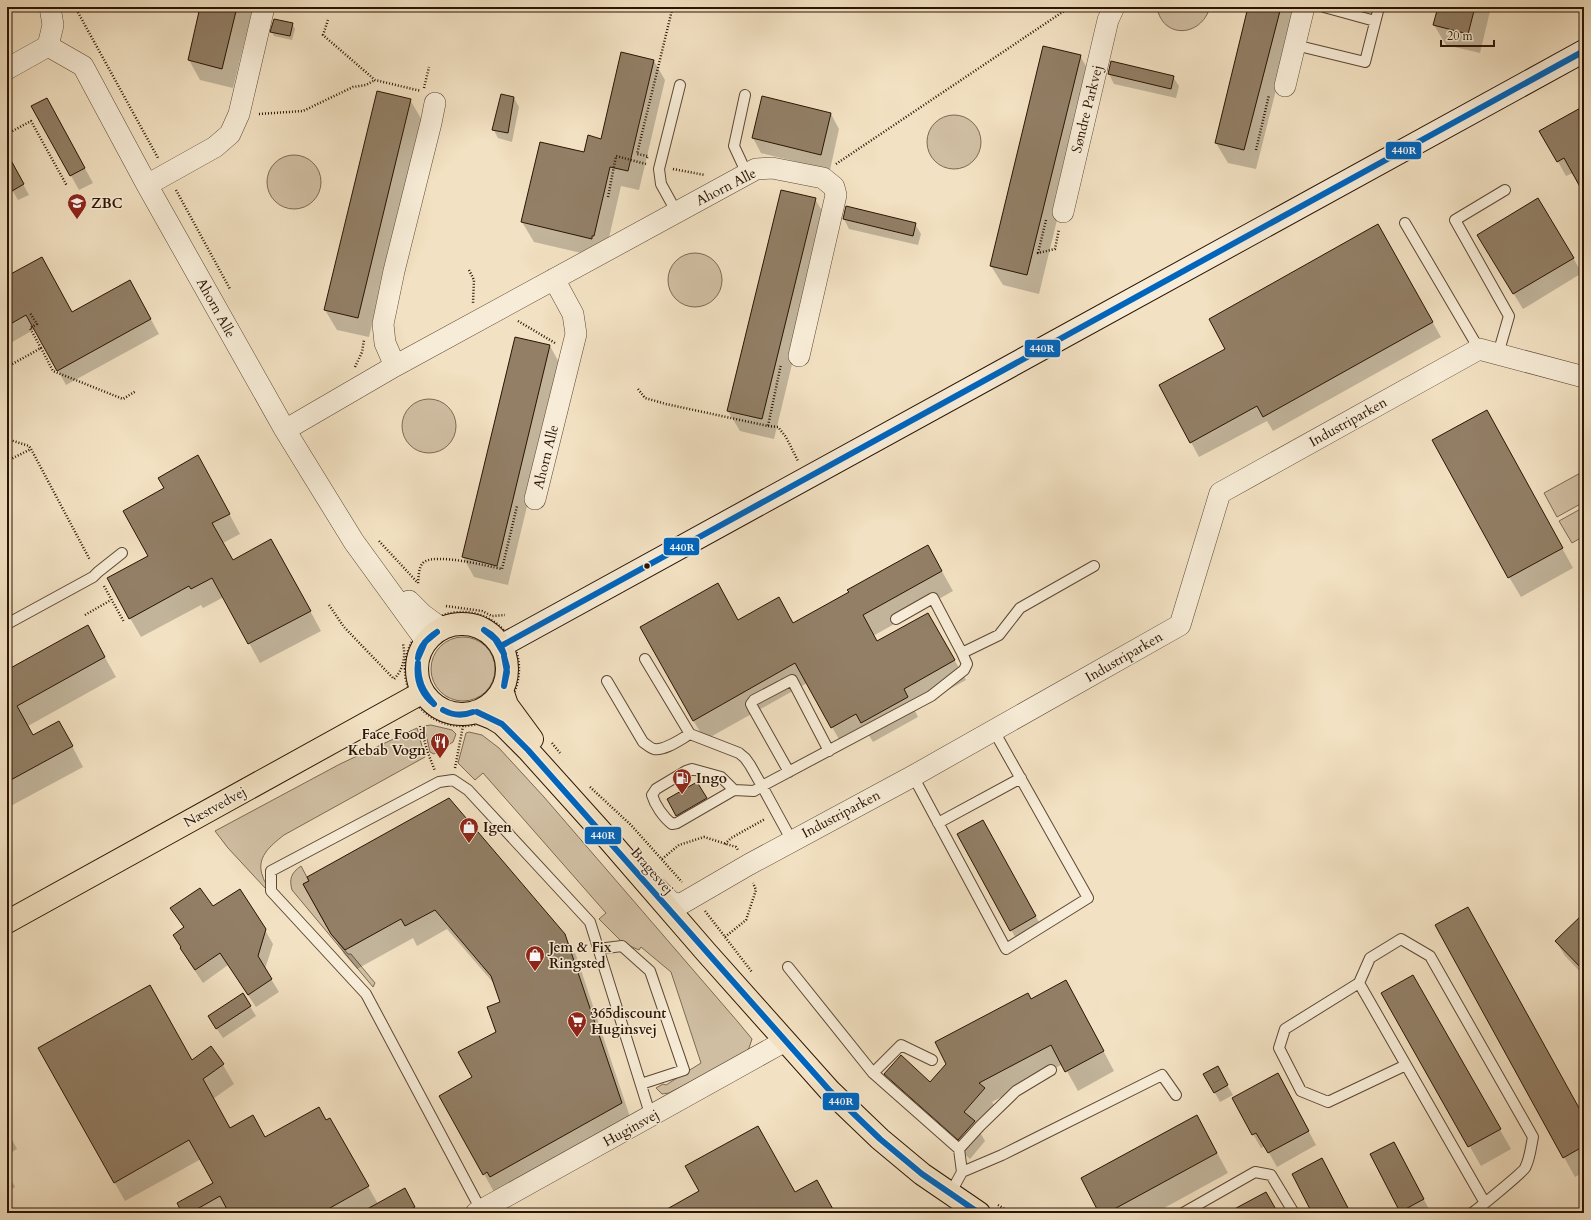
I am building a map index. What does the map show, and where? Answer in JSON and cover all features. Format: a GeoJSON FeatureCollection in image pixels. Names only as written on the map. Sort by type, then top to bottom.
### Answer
{"type":"FeatureCollection","features":[{"type":"Feature","properties":{"kind":"main road"},"geometry":{"type":"LineString","coordinates":[[507,644],[1584,51]]}},
{"type":"Feature","properties":{"kind":"main road"},"geometry":{"type":"LineString","coordinates":[[461,623],[475,625],[507,644],[507,671],[497,705],[463,714],[450,712],[418,695],[419,685],[416,670],[427,628],[461,623]]}},
{"type":"Feature","properties":{"kind":"main road","name":"Næstvedvej"},"geometry":{"type":"LineString","coordinates":[[7,922],[418,695]]}},
{"type":"Feature","properties":{"kind":"main road","name":"Bragesvej"},"geometry":{"type":"LineString","coordinates":[[497,705],[502,724],[528,750],[609,840],[685,908]]}},
{"type":"Feature","properties":{"kind":"main road","name":"Bragesvej"},"geometry":{"type":"LineString","coordinates":[[497,705],[542,752],[580,796],[640,855],[685,908],[785,1041],[830,1092],[880,1140],[922,1174],[950,1194],[988,1209]]}},
{"type":"Feature","properties":{"kind":"street"},"geometry":{"type":"LineString","coordinates":[[7,69],[48,46],[53,25],[50,7]]}},
{"type":"Feature","properties":{"kind":"street"},"geometry":{"type":"LineString","coordinates":[[147,185],[215,147],[230,134],[238,116],[264,7]]}},
{"type":"Feature","properties":{"kind":"street","name":"Søndre Parkvej"},"geometry":{"type":"LineString","coordinates":[[1063,212],[1108,20],[1114,7]]}},
{"type":"Feature","properties":{"kind":"street"},"geometry":{"type":"LineString","coordinates":[[1285,86],[1304,7]]}},
{"type":"Feature","properties":{"kind":"street","name":"Ahorn Alle"},"geometry":{"type":"LineString","coordinates":[[48,46],[83,66],[147,185],[285,430],[354,542],[412,604],[427,628]]}},
{"type":"Feature","properties":{"kind":"street"},"geometry":{"type":"LineString","coordinates":[[395,366],[385,343],[383,324],[394,271],[431,123],[434,103]]}},
{"type":"Feature","properties":{"kind":"street","name":"Ahorn Alle"},"geometry":{"type":"LineString","coordinates":[[285,430],[395,366],[756,169],[772,168],[823,178]]}},
{"type":"Feature","properties":{"kind":"street"},"geometry":{"type":"LineString","coordinates":[[790,358],[836,195],[834,187],[823,178]]}},
{"type":"Feature","properties":{"kind":"street","name":"Ahorn Alle"},"geometry":{"type":"LineString","coordinates":[[535,499],[576,334],[573,314],[554,279]]}},
{"type":"Feature","properties":{"kind":"street"},"geometry":{"type":"LineString","coordinates":[[1488,352],[1584,377]]}},
{"type":"Feature","properties":{"kind":"street","name":"Industriparken"},"geometry":{"type":"LineString","coordinates":[[685,908],[792,841],[994,731],[1180,625],[1220,493],[1488,352]]}},
{"type":"Feature","properties":{"kind":"street","name":"Huginsvej"},"geometry":{"type":"LineString","coordinates":[[479,1212],[785,1041]]}},
{"type":"Feature","properties":{"kind":"lane"},"geometry":{"type":"LineString","coordinates":[[1324,7],[1375,21]]}},
{"type":"Feature","properties":{"kind":"lane"},"geometry":{"type":"LineString","coordinates":[[1294,45],[1365,62],[1379,7]]}},
{"type":"Feature","properties":{"kind":"lane"},"geometry":{"type":"LineString","coordinates":[[677,212],[661,184],[659,169],[680,86]]}},
{"type":"Feature","properties":{"kind":"lane"},"geometry":{"type":"LineString","coordinates":[[745,95],[734,146],[747,174]]}},
{"type":"Feature","properties":{"kind":"lane"},"geometry":{"type":"LineString","coordinates":[[1405,224],[1488,352],[1509,316],[1455,220],[1505,190]]}},
{"type":"Feature","properties":{"kind":"lane"},"geometry":{"type":"LineString","coordinates":[[7,624],[93,578],[122,553]]}},
{"type":"Feature","properties":{"kind":"lane"},"geometry":{"type":"LineString","coordinates":[[962,653],[999,635],[1020,608],[1094,566]]}},
{"type":"Feature","properties":{"kind":"lane"},"geometry":{"type":"LineString","coordinates":[[734,790],[720,777],[692,769],[656,789],[652,794],[654,802],[668,821],[672,824],[677,823],[734,790],[754,790],[762,786],[931,696],[959,675],[966,667],[967,664],[962,653],[933,598],[896,619]]}},
{"type":"Feature","properties":{"kind":"lane"},"geometry":{"type":"LineString","coordinates":[[645,659],[690,734],[739,754],[745,758],[792,841]]}},
{"type":"Feature","properties":{"kind":"lane"},"geometry":{"type":"LineString","coordinates":[[789,772],[751,704],[754,700],[792,680],[829,751]]}},
{"type":"Feature","properties":{"kind":"lane"},"geometry":{"type":"LineString","coordinates":[[607,681],[643,742],[650,748],[655,750],[661,749],[690,734]]}},
{"type":"Feature","properties":{"kind":"lane"},"geometry":{"type":"LineString","coordinates":[[913,776],[1006,949],[1088,898],[994,731]]}},
{"type":"Feature","properties":{"kind":"lane"},"geometry":{"type":"LineString","coordinates":[[938,823],[1020,778]]}},
{"type":"Feature","properties":{"kind":"lane"},"geometry":{"type":"LineString","coordinates":[[479,1212],[366,994],[271,891],[271,871],[439,782],[453,780],[468,790],[590,922],[651,1117]]}},
{"type":"Feature","properties":{"kind":"lane"},"geometry":{"type":"LineString","coordinates":[[1406,1065],[1328,1102],[1301,1091],[1279,1048],[1285,1029],[1359,984],[1370,958],[1401,939],[1430,956],[1533,1137],[1525,1168],[1472,1213]]}},
{"type":"Feature","properties":{"kind":"lane"},"geometry":{"type":"LineString","coordinates":[[598,949],[622,946],[650,971],[684,1070],[641,1084]]}},
{"type":"Feature","properties":{"kind":"lane"},"geometry":{"type":"LineString","coordinates":[[788,967],[873,1073],[959,1149],[962,1172],[950,1194]]}},
{"type":"Feature","properties":{"kind":"lane"},"geometry":{"type":"LineString","coordinates":[[1359,984],[1485,1203]]}},
{"type":"Feature","properties":{"kind":"lane"},"geometry":{"type":"LineString","coordinates":[[873,1073],[901,1045],[932,1060]]}},
{"type":"Feature","properties":{"kind":"lane"},"geometry":{"type":"LineString","coordinates":[[959,1149],[1016,1091],[1051,1070]]}},
{"type":"Feature","properties":{"kind":"lane"},"geometry":{"type":"LineString","coordinates":[[962,1172],[1002,1156],[1162,1075],[1176,1095]]}},
{"type":"Feature","properties":{"kind":"lane"},"geometry":{"type":"LineString","coordinates":[[1183,1213],[1255,1172],[1271,1175],[1294,1213]]}},
{"type":"Feature","properties":{"kind":"path"},"geometry":{"type":"LineString","coordinates":[[75,7],[232,293]]}},
{"type":"Feature","properties":{"kind":"path"},"geometry":{"type":"LineString","coordinates":[[823,178],[828,170],[1070,7]]}},
{"type":"Feature","properties":{"kind":"path"},"geometry":{"type":"LineString","coordinates":[[661,55],[672,10]]}},
{"type":"Feature","properties":{"kind":"path"},"geometry":{"type":"LineString","coordinates":[[328,20],[323,35],[375,80],[423,92],[429,67]]}},
{"type":"Feature","properties":{"kind":"path"},"geometry":{"type":"LineString","coordinates":[[238,116],[303,111],[353,87],[366,85],[375,80]]}},
{"type":"Feature","properties":{"kind":"path"},"geometry":{"type":"LineString","coordinates":[[7,134],[31,121],[67,186]]}},
{"type":"Feature","properties":{"kind":"path"},"geometry":{"type":"LineString","coordinates":[[1038,252],[1055,249],[1063,212]]}},
{"type":"Feature","properties":{"kind":"path"},"geometry":{"type":"LineString","coordinates":[[30,313],[37,324],[30,328],[53,371],[123,400],[136,391]]}},
{"type":"Feature","properties":{"kind":"path"},"geometry":{"type":"LineString","coordinates":[[514,319],[556,344]]}},
{"type":"Feature","properties":{"kind":"path"},"geometry":{"type":"LineString","coordinates":[[353,371],[362,352],[365,337]]}},
{"type":"Feature","properties":{"kind":"path"},"geometry":{"type":"LineString","coordinates":[[7,367],[41,348]]}},
{"type":"Feature","properties":{"kind":"path"},"geometry":{"type":"LineString","coordinates":[[768,426],[790,358]]}},
{"type":"Feature","properties":{"kind":"path"},"geometry":{"type":"LineString","coordinates":[[638,389],[645,398],[666,404],[778,427],[786,438],[807,478]]}},
{"type":"Feature","properties":{"kind":"path"},"geometry":{"type":"LineString","coordinates":[[7,439],[29,446],[31,449],[124,622]]}},
{"type":"Feature","properties":{"kind":"path"},"geometry":{"type":"LineString","coordinates":[[7,460],[31,449]]}},
{"type":"Feature","properties":{"kind":"path"},"geometry":{"type":"LineString","coordinates":[[378,540],[424,589]]}},
{"type":"Feature","properties":{"kind":"path"},"geometry":{"type":"LineString","coordinates":[[418,583],[420,568],[424,562],[450,559],[463,561]]}},
{"type":"Feature","properties":{"kind":"path"},"geometry":{"type":"LineString","coordinates":[[84,615],[112,600]]}},
{"type":"Feature","properties":{"kind":"path"},"geometry":{"type":"LineString","coordinates":[[329,605],[344,627],[394,679],[400,673],[403,663],[404,648],[427,628],[449,613],[460,611],[475,613],[490,618],[499,624],[507,644],[519,659],[520,668],[453,780]]}},
{"type":"Feature","properties":{"kind":"path"},"geometry":{"type":"LineString","coordinates":[[497,705],[451,725],[439,721],[429,715],[418,695],[408,688],[405,668],[409,648],[427,628],[456,609],[467,608],[482,611],[492,616],[506,615]]}},
{"type":"Feature","properties":{"kind":"path"},"geometry":{"type":"LineString","coordinates":[[420,726],[439,782]]}},
{"type":"Feature","properties":{"kind":"path"},"geometry":{"type":"LineString","coordinates":[[551,742],[561,754]]}},
{"type":"Feature","properties":{"kind":"path"},"geometry":{"type":"LineString","coordinates":[[587,784],[631,825],[662,859],[685,908],[754,974]]}},
{"type":"Feature","properties":{"kind":"path"},"geometry":{"type":"LineString","coordinates":[[725,844],[731,838],[776,813]]}},
{"type":"Feature","properties":{"kind":"path"},"geometry":{"type":"LineString","coordinates":[[988,1209],[1011,1213]]}},
{"type":"Feature","properties":{"kind":"shaded area"},"geometry":{"type":"Polygon","coordinates":[[[1157,7],[1210,7],[1199,25],[1182,31],[1166,25],[1160,17],[1157,7]]]}},
{"type":"Feature","properties":{"kind":"shaded area"},"geometry":{"type":"Polygon","coordinates":[[[954,115],[964,117],[973,123],[979,132],[981,142],[979,152],[973,161],[964,167],[954,169],[944,167],[935,161],[929,152],[927,142],[929,132],[935,123],[944,117],[954,115]]]}},
{"type":"Feature","properties":{"kind":"shaded area"},"geometry":{"type":"Polygon","coordinates":[[[294,155],[304,157],[313,163],[319,172],[321,182],[319,192],[313,201],[304,207],[294,209],[284,207],[275,201],[269,192],[267,182],[269,172],[275,163],[284,157],[294,155]]]}},
{"type":"Feature","properties":{"kind":"shaded area"},"geometry":{"type":"Polygon","coordinates":[[[695,253],[705,255],[714,261],[720,270],[722,280],[720,290],[714,299],[705,305],[695,307],[685,305],[676,299],[670,290],[668,280],[670,270],[676,261],[685,255],[695,253]]]}},
{"type":"Feature","properties":{"kind":"shaded area"},"geometry":{"type":"Polygon","coordinates":[[[429,399],[439,401],[448,407],[454,416],[456,426],[454,436],[448,445],[439,451],[429,453],[419,451],[410,445],[404,436],[402,426],[404,416],[410,407],[419,401],[429,399]]]}},
{"type":"Feature","properties":{"kind":"shaded area"},"geometry":{"type":"Polygon","coordinates":[[[1584,471],[1584,502],[1557,517],[1544,493],[1584,471]]]}},
{"type":"Feature","properties":{"kind":"shaded area"},"geometry":{"type":"Polygon","coordinates":[[[1584,507],[1584,536],[1572,543],[1559,521],[1584,507]]]}},
{"type":"Feature","properties":{"kind":"shaded area"},"geometry":{"type":"Polygon","coordinates":[[[457,637],[469,637],[486,646],[493,657],[495,669],[493,681],[486,692],[469,701],[457,701],[445,696],[436,687],[431,675],[431,663],[436,651],[445,642],[457,637]]]}},
{"type":"Feature","properties":{"kind":"shaded area"},"geometry":{"type":"Polygon","coordinates":[[[431,725],[452,730],[456,734],[453,742],[434,754],[430,752],[424,726],[431,725]]]}},
{"type":"Feature","properties":{"kind":"shaded area"},"geometry":{"type":"Polygon","coordinates":[[[417,728],[425,757],[284,835],[269,848],[262,858],[261,864],[263,879],[267,886],[266,889],[228,848],[215,831],[340,764],[417,728]]]}},
{"type":"Feature","properties":{"kind":"shaded area"},"geometry":{"type":"Polygon","coordinates":[[[469,732],[482,735],[499,748],[544,797],[738,1022],[752,1039],[749,1048],[742,1055],[669,1093],[662,1094],[656,1088],[663,1084],[666,1085],[701,1063],[671,972],[641,947],[639,950],[623,943],[599,919],[606,913],[483,773],[475,780],[458,763],[466,733],[469,732]]]}},
{"type":"Feature","properties":{"kind":"shaded area"},"geometry":{"type":"Polygon","coordinates":[[[301,866],[309,881],[303,884],[331,934],[348,954],[351,954],[375,983],[373,987],[292,890],[292,876],[301,866]]]}},
{"type":"Feature","properties":{"kind":"building"},"geometry":{"type":"Polygon","coordinates":[[[200,7],[237,7],[222,69],[188,60],[200,7]]]}},
{"type":"Feature","properties":{"kind":"building"},"geometry":{"type":"Polygon","coordinates":[[[1248,7],[1281,7],[1244,150],[1215,143],[1248,7]]]}},
{"type":"Feature","properties":{"kind":"building"},"geometry":{"type":"Polygon","coordinates":[[[1438,7],[1475,7],[1468,34],[1433,25],[1438,7]]]}},
{"type":"Feature","properties":{"kind":"building"},"geometry":{"type":"Polygon","coordinates":[[[274,19],[293,23],[290,36],[270,32],[274,19]]]}},
{"type":"Feature","properties":{"kind":"building"},"geometry":{"type":"Polygon","coordinates":[[[1043,46],[1081,55],[1027,275],[990,266],[1043,46]]]}},
{"type":"Feature","properties":{"kind":"building"},"geometry":{"type":"Polygon","coordinates":[[[621,52],[654,60],[628,171],[610,167],[594,236],[592,236],[592,239],[521,222],[540,142],[584,152],[588,135],[601,139],[621,52]]]}},
{"type":"Feature","properties":{"kind":"building"},"geometry":{"type":"Polygon","coordinates":[[[1111,61],[1174,76],[1171,89],[1108,74],[1111,61]]]}},
{"type":"Feature","properties":{"kind":"building"},"geometry":{"type":"Polygon","coordinates":[[[377,91],[411,99],[358,318],[324,310],[377,91]]]}},
{"type":"Feature","properties":{"kind":"building"},"geometry":{"type":"Polygon","coordinates":[[[501,94],[514,97],[508,133],[492,130],[501,94]]]}},
{"type":"Feature","properties":{"kind":"building"},"geometry":{"type":"Polygon","coordinates":[[[762,96],[831,113],[821,155],[752,138],[762,96]]]}},
{"type":"Feature","properties":{"kind":"building"},"geometry":{"type":"Polygon","coordinates":[[[47,98],[85,168],[70,176],[31,106],[47,98]]]}},
{"type":"Feature","properties":{"kind":"building"},"geometry":{"type":"Polygon","coordinates":[[[1584,106],[1584,194],[1564,158],[1557,162],[1539,131],[1584,106]]]}},
{"type":"Feature","properties":{"kind":"building"},"geometry":{"type":"Polygon","coordinates":[[[7,153],[24,184],[12,191],[7,183],[7,153]]]}},
{"type":"Feature","properties":{"kind":"building"},"geometry":{"type":"Polygon","coordinates":[[[781,190],[816,198],[762,419],[727,411],[781,190]]]}},
{"type":"Feature","properties":{"kind":"building"},"geometry":{"type":"Polygon","coordinates":[[[1538,198],[1574,258],[1513,294],[1477,235],[1538,198]]]}},
{"type":"Feature","properties":{"kind":"building"},"geometry":{"type":"Polygon","coordinates":[[[846,206],[916,223],[913,236],[843,219],[846,206]]]}},
{"type":"Feature","properties":{"kind":"building"},"geometry":{"type":"Polygon","coordinates":[[[1378,224],[1433,322],[1263,417],[1257,406],[1190,443],[1159,385],[1225,349],[1209,319],[1378,224]]]}},
{"type":"Feature","properties":{"kind":"building"},"geometry":{"type":"Polygon","coordinates":[[[42,257],[72,312],[130,280],[151,319],[57,371],[26,315],[7,326],[7,276],[42,257]]]}},
{"type":"Feature","properties":{"kind":"building"},"geometry":{"type":"Polygon","coordinates":[[[515,337],[550,345],[497,566],[462,557],[515,337]]]}},
{"type":"Feature","properties":{"kind":"building"},"geometry":{"type":"Polygon","coordinates":[[[1487,410],[1563,548],[1508,578],[1432,440],[1487,410]]]}},
{"type":"Feature","properties":{"kind":"building"},"geometry":{"type":"Polygon","coordinates":[[[198,455],[230,514],[212,523],[233,560],[271,539],[311,611],[248,644],[212,578],[191,589],[189,586],[129,619],[107,578],[148,556],[123,511],[164,488],[158,478],[198,455]]]}},
{"type":"Feature","properties":{"kind":"building"},"geometry":{"type":"Polygon","coordinates":[[[928,545],[942,571],[863,615],[877,641],[928,613],[955,660],[904,689],[908,697],[861,723],[856,714],[831,728],[795,663],[693,721],[640,627],[718,583],[738,620],[779,597],[793,623],[849,592],[847,590],[928,545]]]}},
{"type":"Feature","properties":{"kind":"building"},"geometry":{"type":"Polygon","coordinates":[[[88,625],[105,657],[17,706],[33,735],[59,721],[73,746],[7,782],[7,670],[88,625]]]}},
{"type":"Feature","properties":{"kind":"building"},"geometry":{"type":"Polygon","coordinates":[[[697,782],[707,798],[676,816],[667,799],[697,782]]]}},
{"type":"Feature","properties":{"kind":"building"},"geometry":{"type":"Polygon","coordinates":[[[449,798],[565,934],[622,1103],[490,1177],[487,1172],[483,1175],[439,1096],[472,1077],[458,1052],[496,1032],[487,1007],[500,1002],[491,976],[435,910],[405,926],[401,919],[345,950],[331,934],[303,884],[309,881],[307,877],[449,798]]]}},
{"type":"Feature","properties":{"kind":"building"},"geometry":{"type":"Polygon","coordinates":[[[983,820],[1036,916],[1010,931],[957,834],[983,820]]]}},
{"type":"Feature","properties":{"kind":"building"},"geometry":{"type":"Polygon","coordinates":[[[200,888],[213,906],[240,889],[266,929],[258,956],[272,979],[248,995],[220,953],[195,970],[173,935],[184,927],[170,908],[200,888]]]}},
{"type":"Feature","properties":{"kind":"building"},"geometry":{"type":"Polygon","coordinates":[[[1468,907],[1584,1117],[1584,1146],[1563,1158],[1435,925],[1468,907]]]}},
{"type":"Feature","properties":{"kind":"building"},"geometry":{"type":"Polygon","coordinates":[[[1584,913],[1584,971],[1555,941],[1584,913]]]}},
{"type":"Feature","properties":{"kind":"building"},"geometry":{"type":"Polygon","coordinates":[[[1413,975],[1501,1129],[1468,1147],[1381,993],[1413,975]]]}},
{"type":"Feature","properties":{"kind":"building"},"geometry":{"type":"Polygon","coordinates":[[[1066,980],[1104,1051],[1065,1072],[1051,1045],[979,1083],[985,1088],[964,1112],[975,1121],[958,1140],[884,1074],[901,1055],[930,1082],[946,1064],[935,1042],[1028,993],[1031,999],[1066,980]]]}},
{"type":"Feature","properties":{"kind":"building"},"geometry":{"type":"Polygon","coordinates":[[[150,985],[192,1060],[211,1046],[224,1064],[203,1079],[230,1128],[253,1115],[265,1137],[319,1107],[326,1120],[330,1118],[369,1186],[321,1213],[229,1213],[220,1196],[190,1213],[182,1213],[177,1203],[213,1183],[189,1140],[114,1183],[38,1048],[150,985]]]}},
{"type":"Feature","properties":{"kind":"building"},"geometry":{"type":"Polygon","coordinates":[[[243,993],[251,1006],[216,1029],[208,1016],[243,993]]]}},
{"type":"Feature","properties":{"kind":"building"},"geometry":{"type":"Polygon","coordinates":[[[1218,1066],[1228,1085],[1214,1093],[1203,1074],[1218,1066]]]}},
{"type":"Feature","properties":{"kind":"building"},"geometry":{"type":"Polygon","coordinates":[[[1278,1073],[1309,1131],[1268,1153],[1256,1133],[1252,1135],[1232,1098],[1278,1073]]]}},
{"type":"Feature","properties":{"kind":"building"},"geometry":{"type":"Polygon","coordinates":[[[1197,1115],[1217,1153],[1107,1213],[1099,1213],[1081,1178],[1197,1115]]]}},
{"type":"Feature","properties":{"kind":"building"},"geometry":{"type":"Polygon","coordinates":[[[758,1126],[795,1192],[817,1180],[835,1213],[660,1213],[699,1191],[685,1166],[758,1126]]]}},
{"type":"Feature","properties":{"kind":"building"},"geometry":{"type":"Polygon","coordinates":[[[1394,1142],[1424,1199],[1400,1212],[1370,1154],[1394,1142]]]}},
{"type":"Feature","properties":{"kind":"building"},"geometry":{"type":"Polygon","coordinates":[[[1322,1158],[1348,1208],[1339,1213],[1312,1213],[1292,1174],[1322,1158]]]}},
{"type":"Feature","properties":{"kind":"building"},"geometry":{"type":"Polygon","coordinates":[[[405,1188],[415,1207],[404,1213],[360,1213],[405,1188]]]}},
{"type":"Feature","properties":{"kind":"building"},"geometry":{"type":"Polygon","coordinates":[[[1266,1192],[1278,1213],[1227,1213],[1266,1192]]]}},
{"type":"Feature","properties":{"kind":"transit line","name":"440R"},"geometry":{"type":"LineString","coordinates":[[501,646],[1584,51]]}},
{"type":"Feature","properties":{"kind":"transit line","name":"440R"},"geometry":{"type":"LineString","coordinates":[[484,630],[497,640],[504,654]]}},
{"type":"Feature","properties":{"kind":"transit line","name":"440R"},"geometry":{"type":"LineString","coordinates":[[484,630],[495,639],[504,654]]}},
{"type":"Feature","properties":{"kind":"transit line","name":"440R"},"geometry":{"type":"LineString","coordinates":[[418,658],[424,643],[437,632]]}},
{"type":"Feature","properties":{"kind":"transit line","name":"440R"},"geometry":{"type":"LineString","coordinates":[[418,658],[425,642],[437,632]]}},
{"type":"Feature","properties":{"kind":"transit line","name":"440R"},"geometry":{"type":"LineString","coordinates":[[504,656],[507,672],[504,686]]}},
{"type":"Feature","properties":{"kind":"transit line","name":"440R"},"geometry":{"type":"LineString","coordinates":[[504,656],[507,667],[504,686]]}},
{"type":"Feature","properties":{"kind":"transit line","name":"440R"},"geometry":{"type":"LineString","coordinates":[[418,663],[422,685],[426,694],[434,704]]}},
{"type":"Feature","properties":{"kind":"transit line","name":"440R"},"geometry":{"type":"LineString","coordinates":[[418,663],[418,680],[425,695],[434,704]]}},
{"type":"Feature","properties":{"kind":"transit line","name":"440R"},"geometry":{"type":"LineString","coordinates":[[443,710],[458,714],[473,712]]}},
{"type":"Feature","properties":{"kind":"transit line","name":"440R"},"geometry":{"type":"LineString","coordinates":[[477,712],[502,724],[528,750],[830,1091],[880,1139],[922,1174],[979,1213]]}},
{"type":"Feature","properties":{"kind":"place","name":"ZBC"},"geometry":{"type":"Point","coordinates":[77,220]}},
{"type":"Feature","properties":{"kind":"place","name":"Face Food Kebab Vogn"},"geometry":{"type":"Point","coordinates":[440,759]}},
{"type":"Feature","properties":{"kind":"place","name":"Ingo"},"geometry":{"type":"Point","coordinates":[682,795]}},
{"type":"Feature","properties":{"kind":"place","name":"Igen"},"geometry":{"type":"Point","coordinates":[469,844]}},
{"type":"Feature","properties":{"kind":"place","name":"Jem & Fix Ringsted"},"geometry":{"type":"Point","coordinates":[535,972]}},
{"type":"Feature","properties":{"kind":"place","name":"365discount Huginsvej"},"geometry":{"type":"Point","coordinates":[577,1038]}}]}
